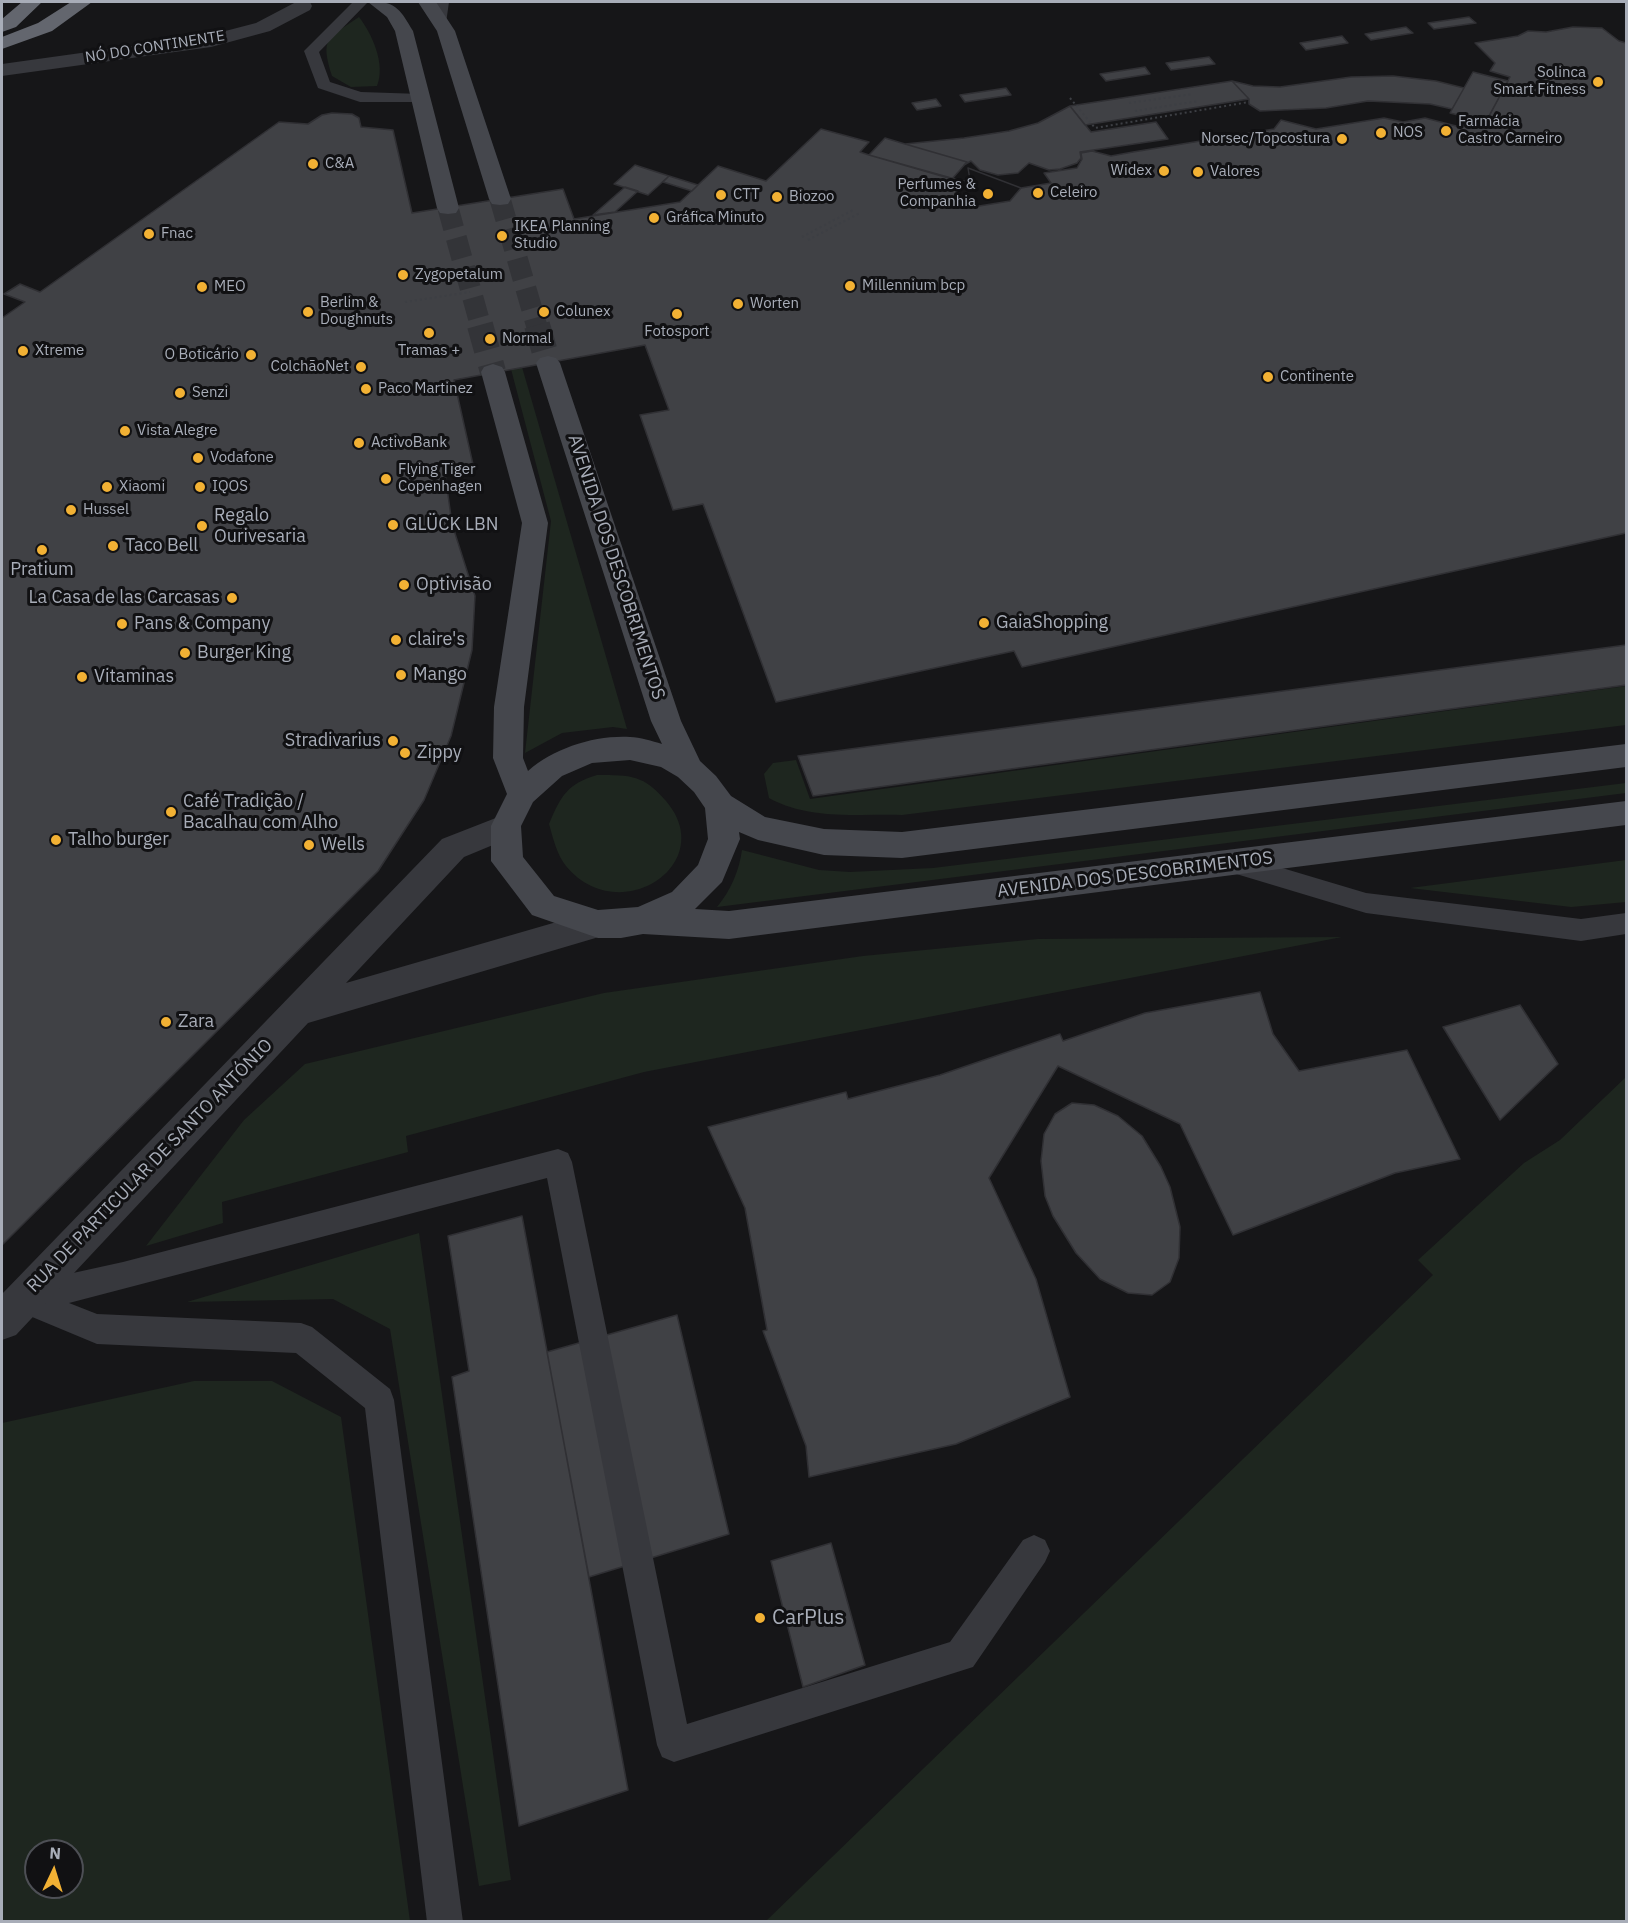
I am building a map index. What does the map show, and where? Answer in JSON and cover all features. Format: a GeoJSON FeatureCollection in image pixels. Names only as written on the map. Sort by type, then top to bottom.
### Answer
{"type":"FeatureCollection","features":[{"type":"Feature","properties":{"kind":"highway"},"geometry":{"type":"LineString","coordinates":[[2,26],[9,23],[33,2]]}},
{"type":"Feature","properties":{"kind":"highway"},"geometry":{"type":"LineString","coordinates":[[2,43],[45,27],[82,2]]}},
{"type":"Feature","properties":{"kind":"main road"},"geometry":{"type":"LineString","coordinates":[[378,2],[394,14],[404,31],[448,208]]}},
{"type":"Feature","properties":{"kind":"main road"},"geometry":{"type":"LineString","coordinates":[[427,2],[441,11],[500,199]]}},
{"type":"Feature","properties":{"kind":"main road","name":"AVENIDA DOS DESCOBRIMENTOS"},"geometry":{"type":"LineString","coordinates":[[548,363],[666,721],[689,769]]}},
{"type":"Feature","properties":{"kind":"main road"},"geometry":{"type":"LineString","coordinates":[[493,372],[535,523],[510,707],[508,758],[522,794]]}},
{"type":"Feature","properties":{"kind":"main road"},"geometry":{"type":"LineString","coordinates":[[720,805],[724,839],[711,873],[683,902],[643,920],[621,924],[598,924],[543,906],[507,861],[506,826],[522,794],[551,768],[589,752],[630,748],[669,757],[689,769],[705,783],[720,805],[758,828],[824,842],[902,845],[1626,755]]}},
{"type":"Feature","properties":{"kind":"main road","name":"AVENIDA DOS DESCOBRIMENTOS"},"geometry":{"type":"LineString","coordinates":[[643,920],[729,925],[1626,813]]}},
{"type":"Feature","properties":{"kind":"street","name":"NÓ DO CONTINENTE"},"geometry":{"type":"LineString","coordinates":[[2,70],[211,41],[263,27],[303,6]]}},
{"type":"Feature","properties":{"kind":"street","name":"RUA DE PARTICULAR DE SANTO ANTÓNIO"},"geometry":{"type":"LineString","coordinates":[[12,1310],[453,848],[506,826]]}},
{"type":"Feature","properties":{"kind":"street","name":"RUA DE PARTICULAR DE SANTO ANTÓNIO"},"geometry":{"type":"LineString","coordinates":[[298,1012],[598,924]]}},
{"type":"Feature","properties":{"kind":"lane"},"geometry":{"type":"LineString","coordinates":[[361,2],[310,51],[323,85],[360,97],[421,99]]}},
{"type":"Feature","properties":{"kind":"lane"},"geometry":{"type":"LineString","coordinates":[[1232,863],[1366,903],[1581,930],[1626,924]]}},
{"type":"Feature","properties":{"kind":"lane"},"geometry":{"type":"LineString","coordinates":[[12,1310],[123,1276],[558,1161],[674,1744],[961,1655],[1034,1551]]}},
{"type":"Feature","properties":{"kind":"lane"},"geometry":{"type":"LineString","coordinates":[[12,1310],[97,1329],[301,1338],[379,1400],[445,1922]]}},
{"type":"Feature","properties":{"kind":"path"},"geometry":{"type":"LineString","coordinates":[[1129,103],[1192,94]]}},
{"type":"Feature","properties":{"kind":"path"},"geometry":{"type":"LineString","coordinates":[[1070,98],[1095,128],[1249,102]]}},
{"type":"Feature","properties":{"kind":"path"},"geometry":{"type":"LineString","coordinates":[[1135,111],[1199,101]]}},
{"type":"Feature","properties":{"kind":"path"},"geometry":{"type":"LineString","coordinates":[[802,237],[855,209]]}},
{"type":"Feature","properties":{"kind":"path"},"geometry":{"type":"LineString","coordinates":[[808,240],[860,213]]}},
{"type":"Feature","properties":{"kind":"path"},"geometry":{"type":"LineString","coordinates":[[405,302],[470,292]]}},
{"type":"Feature","properties":{"kind":"shaded area"},"geometry":{"type":"Polygon","coordinates":[[[359,17],[369,32],[379,59],[377,86],[351,87],[332,76],[328,63],[329,40],[359,17]]]}},
{"type":"Feature","properties":{"kind":"shaded area"},"geometry":{"type":"Polygon","coordinates":[[[522,367],[627,729],[613,727],[562,733],[525,753],[551,521],[511,369],[522,367]]]}},
{"type":"Feature","properties":{"kind":"shaded area"},"geometry":{"type":"Polygon","coordinates":[[[1626,686],[1626,725],[902,815],[834,814],[800,810],[769,798],[764,774],[773,763],[796,760],[810,799],[1626,686]]]}},
{"type":"Feature","properties":{"kind":"shaded area"},"geometry":{"type":"Polygon","coordinates":[[[597,775],[636,778],[651,786],[666,801],[679,825],[681,847],[672,866],[656,881],[635,890],[612,892],[588,884],[566,866],[560,857],[549,824],[553,814],[566,792],[597,775]]]}},
{"type":"Feature","properties":{"kind":"shaded area"},"geometry":{"type":"Polygon","coordinates":[[[1626,783],[1626,793],[717,907],[734,880],[742,850],[819,870],[850,872],[933,868],[1626,783]]]}},
{"type":"Feature","properties":{"kind":"shaded area"},"geometry":{"type":"Polygon","coordinates":[[[1626,860],[1626,902],[1571,907],[1410,888],[1626,860]]]}},
{"type":"Feature","properties":{"kind":"shaded area"},"geometry":{"type":"Polygon","coordinates":[[[1342,937],[644,1072],[406,1136],[408,1152],[222,1202],[223,1223],[146,1246],[244,1120],[305,1064],[604,993],[863,956],[1038,939],[1342,937]]]}},
{"type":"Feature","properties":{"kind":"shaded area"},"geometry":{"type":"Polygon","coordinates":[[[1626,1077],[1626,1921],[766,1921],[1433,1275],[1418,1260],[1524,1163],[1560,1140],[1626,1077]]]}},
{"type":"Feature","properties":{"kind":"shaded area"},"geometry":{"type":"Polygon","coordinates":[[[419,1233],[511,1880],[479,1886],[390,1329],[333,1299],[187,1302],[419,1233]]]}},
{"type":"Feature","properties":{"kind":"shaded area"},"geometry":{"type":"Polygon","coordinates":[[[194,1381],[272,1381],[341,1417],[410,1921],[2,1921],[2,1423],[194,1381]]]}},
{"type":"Feature","properties":{"kind":"building"},"geometry":{"type":"Polygon","coordinates":[[[1469,17],[1476,23],[1434,29],[1428,23],[1469,17]]]}},
{"type":"Feature","properties":{"kind":"building"},"geometry":{"type":"Polygon","coordinates":[[[1406,27],[1413,33],[1371,40],[1365,34],[1406,27]]]}},
{"type":"Feature","properties":{"kind":"building","name":"GaiaShopping"},"geometry":{"type":"Polygon","coordinates":[[[1573,27],[1602,28],[1619,41],[1626,43],[1626,533],[1022,667],[1014,651],[776,702],[703,504],[673,510],[640,415],[669,410],[645,345],[454,380],[474,469],[445,473],[452,524],[475,596],[472,650],[451,736],[424,800],[378,871],[2,1245],[2,318],[25,302],[4,294],[20,284],[40,292],[279,122],[308,124],[322,115],[352,114],[359,118],[361,127],[393,130],[412,213],[563,189],[574,219],[680,202],[718,166],[766,181],[821,129],[869,142],[860,152],[869,155],[962,181],[970,180],[968,168],[1021,188],[1051,183],[1044,173],[1077,168],[1082,159],[1081,153],[1092,151],[1111,156],[1274,129],[1281,120],[1316,129],[1384,118],[1403,122],[1425,118],[1460,127],[1462,121],[1483,127],[1510,77],[1490,71],[1495,63],[1475,43],[1518,36],[1528,31],[1546,32],[1573,27]]]}},
{"type":"Feature","properties":{"kind":"building"},"geometry":{"type":"Polygon","coordinates":[[[1342,36],[1348,43],[1306,50],[1300,43],[1342,36]]]}},
{"type":"Feature","properties":{"kind":"building"},"geometry":{"type":"Polygon","coordinates":[[[1209,57],[1215,64],[1171,70],[1166,63],[1209,57]]]}},
{"type":"Feature","properties":{"kind":"building"},"geometry":{"type":"Polygon","coordinates":[[[1145,67],[1150,74],[1106,81],[1100,74],[1145,67]]]}},
{"type":"Feature","properties":{"kind":"building"},"geometry":{"type":"Polygon","coordinates":[[[1473,72],[1508,81],[1486,122],[1450,113],[1473,72]]]}},
{"type":"Feature","properties":{"kind":"building"},"geometry":{"type":"Polygon","coordinates":[[[1393,76],[1436,81],[1464,88],[1452,109],[1430,104],[1368,101],[1326,108],[1260,111],[1249,104],[1249,99],[1232,81],[1253,86],[1280,87],[1351,77],[1393,76]]]}},
{"type":"Feature","properties":{"kind":"building"},"geometry":{"type":"Polygon","coordinates":[[[1232,81],[1249,99],[1085,125],[1070,106],[1232,81]]]}},
{"type":"Feature","properties":{"kind":"building"},"geometry":{"type":"Polygon","coordinates":[[[1006,88],[1011,95],[965,102],[960,95],[1006,88]]]}},
{"type":"Feature","properties":{"kind":"building"},"geometry":{"type":"Polygon","coordinates":[[[936,99],[941,106],[917,110],[912,103],[936,99]]]}},
{"type":"Feature","properties":{"kind":"building"},"geometry":{"type":"Polygon","coordinates":[[[1070,106],[1091,132],[1156,122],[1168,139],[1080,152],[1081,158],[1077,163],[1060,169],[1049,170],[1029,163],[1018,173],[998,175],[980,170],[971,161],[964,165],[967,162],[905,144],[1009,131],[1038,123],[1070,106]]]}},
{"type":"Feature","properties":{"kind":"building"},"geometry":{"type":"Polygon","coordinates":[[[885,138],[967,162],[952,179],[869,155],[885,138]]]}},
{"type":"Feature","properties":{"kind":"building"},"geometry":{"type":"Polygon","coordinates":[[[635,165],[669,176],[648,195],[614,184],[635,165]]]}},
{"type":"Feature","properties":{"kind":"building","name":"Perfumes & Companhia"},"geometry":{"type":"Polygon","coordinates":[[[968,168],[1021,188],[1010,201],[967,208],[952,179],[970,180],[968,168]]]}},
{"type":"Feature","properties":{"kind":"building"},"geometry":{"type":"Polygon","coordinates":[[[669,176],[698,185],[692,191],[663,182],[669,176]]]}},
{"type":"Feature","properties":{"kind":"building"},"geometry":{"type":"Polygon","coordinates":[[[625,187],[638,191],[615,212],[593,215],[625,187]]]}},
{"type":"Feature","properties":{"kind":"building"},"geometry":{"type":"Polygon","coordinates":[[[1626,645],[1626,685],[813,796],[798,756],[1626,645]]]}},
{"type":"Feature","properties":{"kind":"building"},"geometry":{"type":"Polygon","coordinates":[[[1260,992],[1273,1034],[1299,1071],[1407,1050],[1460,1159],[1395,1173],[1233,1235],[1180,1124],[1058,1066],[989,1178],[1036,1279],[1070,1397],[956,1444],[809,1477],[806,1446],[763,1331],[767,1330],[745,1208],[708,1127],[846,1092],[848,1099],[940,1075],[1060,1034],[1063,1041],[1145,1013],[1260,992]]]}},
{"type":"Feature","properties":{"kind":"building"},"geometry":{"type":"Polygon","coordinates":[[[1520,1005],[1558,1064],[1500,1120],[1443,1027],[1520,1005]]]}},
{"type":"Feature","properties":{"kind":"building"},"geometry":{"type":"Polygon","coordinates":[[[1072,1103],[1094,1105],[1118,1116],[1142,1136],[1170,1187],[1180,1227],[1179,1258],[1170,1282],[1152,1295],[1128,1293],[1100,1279],[1076,1253],[1053,1216],[1045,1196],[1041,1161],[1044,1134],[1055,1114],[1072,1103]]]}},
{"type":"Feature","properties":{"kind":"building"},"geometry":{"type":"Polygon","coordinates":[[[522,1216],[628,1790],[519,1826],[452,1377],[469,1371],[448,1236],[522,1216]]]}},
{"type":"Feature","properties":{"kind":"building"},"geometry":{"type":"Polygon","coordinates":[[[677,1315],[729,1534],[589,1577],[547,1352],[677,1315]]]}},
{"type":"Feature","properties":{"kind":"building"},"geometry":{"type":"Polygon","coordinates":[[[831,1543],[865,1665],[803,1687],[771,1561],[831,1543]]]}},
{"type":"Feature","properties":{"kind":"tunnel"},"geometry":{"type":"LineString","coordinates":[[500,199],[537,327]]}},
{"type":"Feature","properties":{"kind":"tunnel"},"geometry":{"type":"LineString","coordinates":[[448,208],[481,327]]}},
{"type":"Feature","properties":{"kind":"tunnel"},"geometry":{"type":"LineString","coordinates":[[480,325],[493,372]]}},
{"type":"Feature","properties":{"kind":"tunnel"},"geometry":{"type":"LineString","coordinates":[[537,325],[548,363]]}},
{"type":"Feature","properties":{"kind":"place","name":"Solinca Smart Fitness"},"geometry":{"type":"Point","coordinates":[1598,82]}},
{"type":"Feature","properties":{"kind":"place","name":"Farmácia Castro Carneiro"},"geometry":{"type":"Point","coordinates":[1446,131]}},
{"type":"Feature","properties":{"kind":"place","name":"NOS"},"geometry":{"type":"Point","coordinates":[1381,133]}},
{"type":"Feature","properties":{"kind":"place","name":"Norsec/Topcostura"},"geometry":{"type":"Point","coordinates":[1342,139]}},
{"type":"Feature","properties":{"kind":"place","name":"C&A"},"geometry":{"type":"Point","coordinates":[313,164]}},
{"type":"Feature","properties":{"kind":"place","name":"Widex"},"geometry":{"type":"Point","coordinates":[1164,171]}},
{"type":"Feature","properties":{"kind":"place","name":"Valores"},"geometry":{"type":"Point","coordinates":[1198,172]}},
{"type":"Feature","properties":{"kind":"place","name":"Celeiro"},"geometry":{"type":"Point","coordinates":[1038,193]}},
{"type":"Feature","properties":{"kind":"place","name":"Perfumes & Companhia"},"geometry":{"type":"Point","coordinates":[988,194]}},
{"type":"Feature","properties":{"kind":"place","name":"CTT"},"geometry":{"type":"Point","coordinates":[721,195]}},
{"type":"Feature","properties":{"kind":"place","name":"Biozoo"},"geometry":{"type":"Point","coordinates":[777,197]}},
{"type":"Feature","properties":{"kind":"place","name":"Gráfica Minuto"},"geometry":{"type":"Point","coordinates":[654,218]}},
{"type":"Feature","properties":{"kind":"place","name":"Fnac"},"geometry":{"type":"Point","coordinates":[149,234]}},
{"type":"Feature","properties":{"kind":"place","name":"IKEA Planning Studio"},"geometry":{"type":"Point","coordinates":[502,236]}},
{"type":"Feature","properties":{"kind":"place","name":"Zygopetalum"},"geometry":{"type":"Point","coordinates":[403,275]}},
{"type":"Feature","properties":{"kind":"place","name":"Millennium bcp"},"geometry":{"type":"Point","coordinates":[850,286]}},
{"type":"Feature","properties":{"kind":"place","name":"MEO"},"geometry":{"type":"Point","coordinates":[202,287]}},
{"type":"Feature","properties":{"kind":"place","name":"Worten"},"geometry":{"type":"Point","coordinates":[738,304]}},
{"type":"Feature","properties":{"kind":"place","name":"Berlim & Doughnuts"},"geometry":{"type":"Point","coordinates":[308,312]}},
{"type":"Feature","properties":{"kind":"place","name":"Colunex"},"geometry":{"type":"Point","coordinates":[544,312]}},
{"type":"Feature","properties":{"kind":"place","name":"Fotosport"},"geometry":{"type":"Point","coordinates":[677,314]}},
{"type":"Feature","properties":{"kind":"place","name":"Tramas +"},"geometry":{"type":"Point","coordinates":[429,333]}},
{"type":"Feature","properties":{"kind":"place","name":"Normal"},"geometry":{"type":"Point","coordinates":[490,339]}},
{"type":"Feature","properties":{"kind":"place","name":"Xtreme"},"geometry":{"type":"Point","coordinates":[23,351]}},
{"type":"Feature","properties":{"kind":"place","name":"O Boticário"},"geometry":{"type":"Point","coordinates":[251,355]}},
{"type":"Feature","properties":{"kind":"place","name":"ColchãoNet"},"geometry":{"type":"Point","coordinates":[361,367]}},
{"type":"Feature","properties":{"kind":"place","name":"Continente"},"geometry":{"type":"Point","coordinates":[1268,377]}},
{"type":"Feature","properties":{"kind":"place","name":"Paco Martinez"},"geometry":{"type":"Point","coordinates":[366,389]}},
{"type":"Feature","properties":{"kind":"place","name":"Senzi"},"geometry":{"type":"Point","coordinates":[180,393]}},
{"type":"Feature","properties":{"kind":"place","name":"Vista Alegre"},"geometry":{"type":"Point","coordinates":[125,431]}},
{"type":"Feature","properties":{"kind":"place","name":"ActivoBank"},"geometry":{"type":"Point","coordinates":[359,443]}},
{"type":"Feature","properties":{"kind":"place","name":"Vodafone"},"geometry":{"type":"Point","coordinates":[198,458]}},
{"type":"Feature","properties":{"kind":"place","name":"Flying Tiger Copenhagen"},"geometry":{"type":"Point","coordinates":[386,479]}},
{"type":"Feature","properties":{"kind":"place","name":"Xiaomi"},"geometry":{"type":"Point","coordinates":[107,487]}},
{"type":"Feature","properties":{"kind":"place","name":"IQOS"},"geometry":{"type":"Point","coordinates":[200,487]}},
{"type":"Feature","properties":{"kind":"place","name":"Hussel"},"geometry":{"type":"Point","coordinates":[71,510]}},
{"type":"Feature","properties":{"kind":"place","name":"GLÜCK LBN"},"geometry":{"type":"Point","coordinates":[393,525]}},
{"type":"Feature","properties":{"kind":"place","name":"Regalo Ourivesaria"},"geometry":{"type":"Point","coordinates":[202,526]}},
{"type":"Feature","properties":{"kind":"place","name":"Taco Bell"},"geometry":{"type":"Point","coordinates":[113,546]}},
{"type":"Feature","properties":{"kind":"place","name":"Pratium"},"geometry":{"type":"Point","coordinates":[42,550]}},
{"type":"Feature","properties":{"kind":"place","name":"Optivisão"},"geometry":{"type":"Point","coordinates":[404,585]}},
{"type":"Feature","properties":{"kind":"place","name":"La Casa de las Carcasas"},"geometry":{"type":"Point","coordinates":[232,598]}},
{"type":"Feature","properties":{"kind":"place","name":"GaiaShopping"},"geometry":{"type":"Point","coordinates":[984,623]}},
{"type":"Feature","properties":{"kind":"place","name":"Pans & Company"},"geometry":{"type":"Point","coordinates":[122,624]}},
{"type":"Feature","properties":{"kind":"place","name":"claire's"},"geometry":{"type":"Point","coordinates":[396,640]}},
{"type":"Feature","properties":{"kind":"place","name":"Burger King"},"geometry":{"type":"Point","coordinates":[185,653]}},
{"type":"Feature","properties":{"kind":"place","name":"Mango"},"geometry":{"type":"Point","coordinates":[401,675]}},
{"type":"Feature","properties":{"kind":"place","name":"Vitaminas"},"geometry":{"type":"Point","coordinates":[82,677]}},
{"type":"Feature","properties":{"kind":"place","name":"Stradivarius"},"geometry":{"type":"Point","coordinates":[393,741]}},
{"type":"Feature","properties":{"kind":"place","name":"Zippy"},"geometry":{"type":"Point","coordinates":[405,753]}},
{"type":"Feature","properties":{"kind":"place","name":"Café Tradição / Bacalhau com Alho"},"geometry":{"type":"Point","coordinates":[171,812]}},
{"type":"Feature","properties":{"kind":"place","name":"Talho burger"},"geometry":{"type":"Point","coordinates":[56,840]}},
{"type":"Feature","properties":{"kind":"place","name":"Wells"},"geometry":{"type":"Point","coordinates":[309,845]}},
{"type":"Feature","properties":{"kind":"place","name":"Zara"},"geometry":{"type":"Point","coordinates":[166,1022]}},
{"type":"Feature","properties":{"kind":"place","name":"CarPlus"},"geometry":{"type":"Point","coordinates":[760,1618]}}]}
